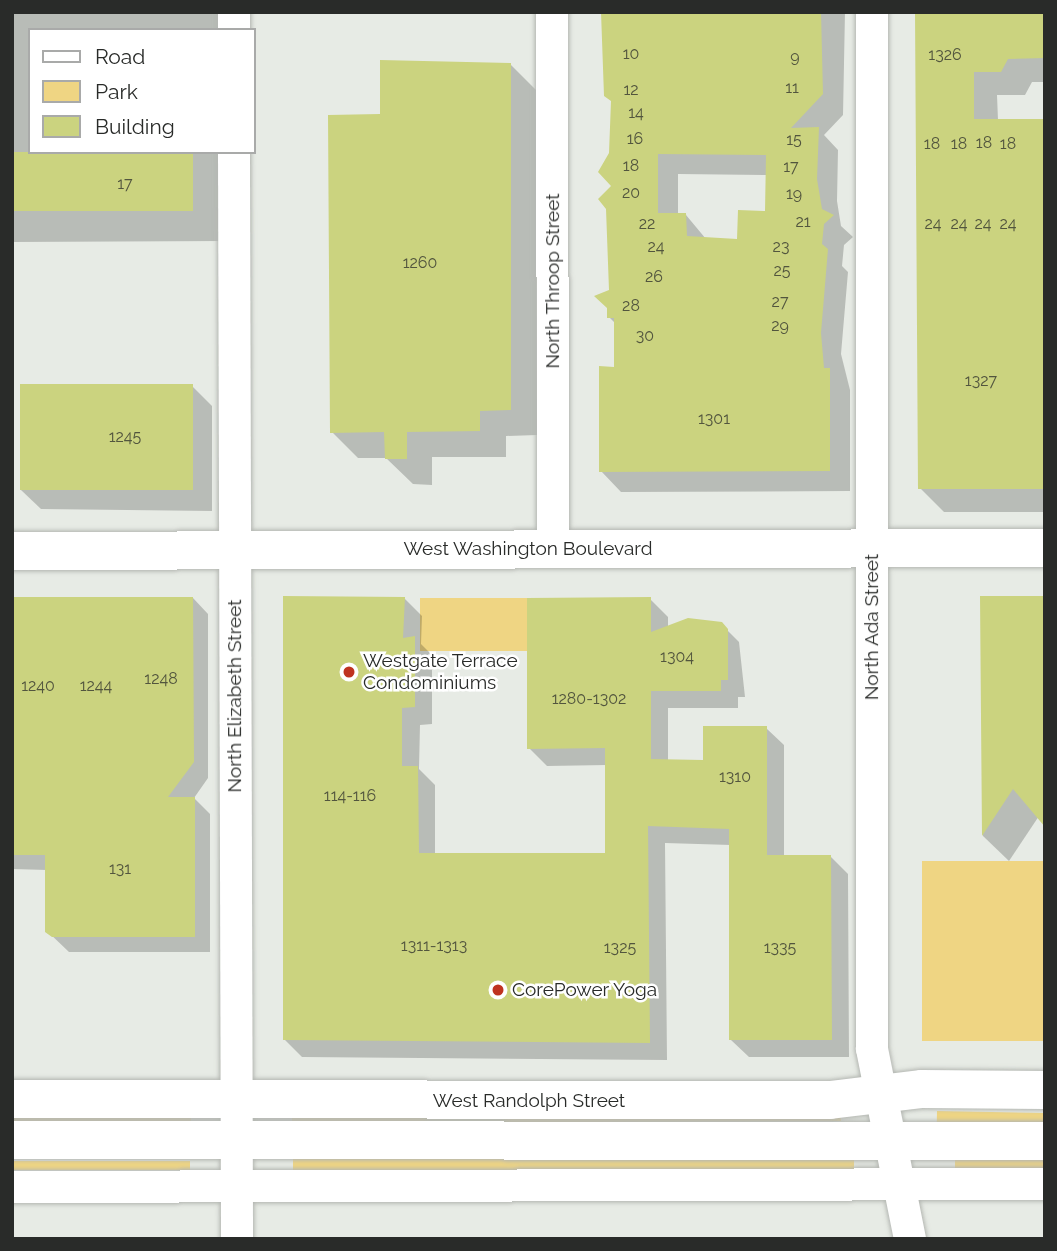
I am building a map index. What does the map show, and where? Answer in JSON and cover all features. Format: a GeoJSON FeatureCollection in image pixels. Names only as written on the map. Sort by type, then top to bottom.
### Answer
{"type":"FeatureCollection","features":[{"type":"Feature","properties":{"kind":"street","name":"North Throop Street"},"geometry":{"type":"LineString","coordinates":[[552,12],[553,549]]}},
{"type":"Feature","properties":{"kind":"street","name":"North Ada Street"},"geometry":{"type":"LineString","coordinates":[[872,12],[872,1049],[910,1239]]}},
{"type":"Feature","properties":{"kind":"street","name":"North Elizabeth Street"},"geometry":{"type":"LineString","coordinates":[[234,154],[237,1239]]}},
{"type":"Feature","properties":{"kind":"street","name":"West Washington Boulevard"},"geometry":{"type":"LineString","coordinates":[[12,551],[1045,548]]}},
{"type":"Feature","properties":{"kind":"street","name":"West Randolph Street"},"geometry":{"type":"LineString","coordinates":[[12,1099],[830,1100],[881,1094],[1045,1090]]}},
{"type":"Feature","properties":{"kind":"street","name":"West Randolph Street"},"geometry":{"type":"LineString","coordinates":[[12,1140],[1045,1140]]}},
{"type":"Feature","properties":{"kind":"street"},"geometry":{"type":"LineString","coordinates":[[12,1187],[1045,1184]]}},
{"type":"Feature","properties":{"kind":"green space"},"geometry":{"type":"Polygon","coordinates":[[[420,598],[527,598],[527,651],[420,651],[420,598]]]}},
{"type":"Feature","properties":{"kind":"green space"},"geometry":{"type":"Polygon","coordinates":[[[922,861],[1045,861],[1045,1041],[922,1041],[922,861]]]}},
{"type":"Feature","properties":{"kind":"green space"},"geometry":{"type":"Polygon","coordinates":[[[937,1111],[1045,1113],[1045,1125],[937,1123],[937,1111]]]}},
{"type":"Feature","properties":{"kind":"green space"},"geometry":{"type":"Polygon","coordinates":[[[292,1112],[840,1113],[841,1121],[292,1123],[292,1112]]]}},
{"type":"Feature","properties":{"kind":"green space"},"geometry":{"type":"Polygon","coordinates":[[[12,1114],[191,1114],[191,1123],[12,1123],[12,1114]]]}},
{"type":"Feature","properties":{"kind":"green space"},"geometry":{"type":"Polygon","coordinates":[[[955,1158],[1045,1158],[1045,1170],[955,1170],[955,1158]]]}},
{"type":"Feature","properties":{"kind":"green space"},"geometry":{"type":"Polygon","coordinates":[[[293,1159],[854,1159],[854,1170],[293,1170],[293,1159]]]}},
{"type":"Feature","properties":{"kind":"green space"},"geometry":{"type":"Polygon","coordinates":[[[12,1161],[190,1161],[190,1170],[12,1170],[12,1161]]]}},
{"type":"Feature","properties":{"kind":"building"},"geometry":{"type":"Polygon","coordinates":[[[601,12],[821,12],[823,94],[791,128],[819,127],[817,179],[822,209],[834,215],[824,224],[822,244],[828,249],[821,333],[824,368],[830,368],[830,471],[599,472],[599,366],[614,367],[614,318],[607,318],[607,308],[594,296],[609,290],[606,209],[598,199],[611,186],[598,172],[609,153],[611,101],[604,96],[601,12]],[[658,154],[658,213],[686,213],[687,236],[737,239],[738,210],[765,211],[766,155],[658,154]]]}},
{"type":"Feature","properties":{"kind":"building"},"geometry":{"type":"Polygon","coordinates":[[[915,12],[1045,12],[1045,58],[1008,59],[1001,72],[974,72],[974,119],[1045,119],[1045,489],[918,489],[915,12]]]}},
{"type":"Feature","properties":{"kind":"building"},"geometry":{"type":"Polygon","coordinates":[[[380,60],[511,63],[511,410],[480,411],[480,431],[407,432],[407,459],[385,459],[384,432],[330,433],[328,115],[380,114],[380,60]]]}},
{"type":"Feature","properties":{"kind":"building"},"geometry":{"type":"Polygon","coordinates":[[[12,152],[193,154],[193,211],[12,211],[12,152]]]}},
{"type":"Feature","properties":{"kind":"building"},"geometry":{"type":"Polygon","coordinates":[[[20,384],[193,384],[193,490],[20,490],[20,384]]]}},
{"type":"Feature","properties":{"kind":"building"},"geometry":{"type":"Polygon","coordinates":[[[283,596],[405,597],[403,638],[415,636],[415,707],[402,708],[402,766],[418,766],[419,853],[605,853],[605,748],[527,749],[527,598],[651,597],[651,632],[688,618],[722,622],[728,629],[728,680],[721,680],[721,691],[651,691],[651,759],[703,760],[703,726],[767,726],[767,855],[831,855],[832,1040],[729,1040],[729,829],[648,826],[650,1043],[283,1040],[283,596]]]}},
{"type":"Feature","properties":{"kind":"building"},"geometry":{"type":"Polygon","coordinates":[[[980,596],[1045,596],[1045,827],[1013,789],[982,836],[980,596]]]}},
{"type":"Feature","properties":{"kind":"building"},"geometry":{"type":"Polygon","coordinates":[[[12,597],[193,597],[194,762],[168,797],[195,797],[195,937],[52,937],[45,932],[45,855],[12,855],[12,597]]]}},
{"type":"Feature","properties":{"kind":"place","name":"Westgate Terrace Condominiums"},"geometry":{"type":"Point","coordinates":[349,672]}},
{"type":"Feature","properties":{"kind":"place","name":"CorePower Yoga"},"geometry":{"type":"Point","coordinates":[498,990]}}]}
